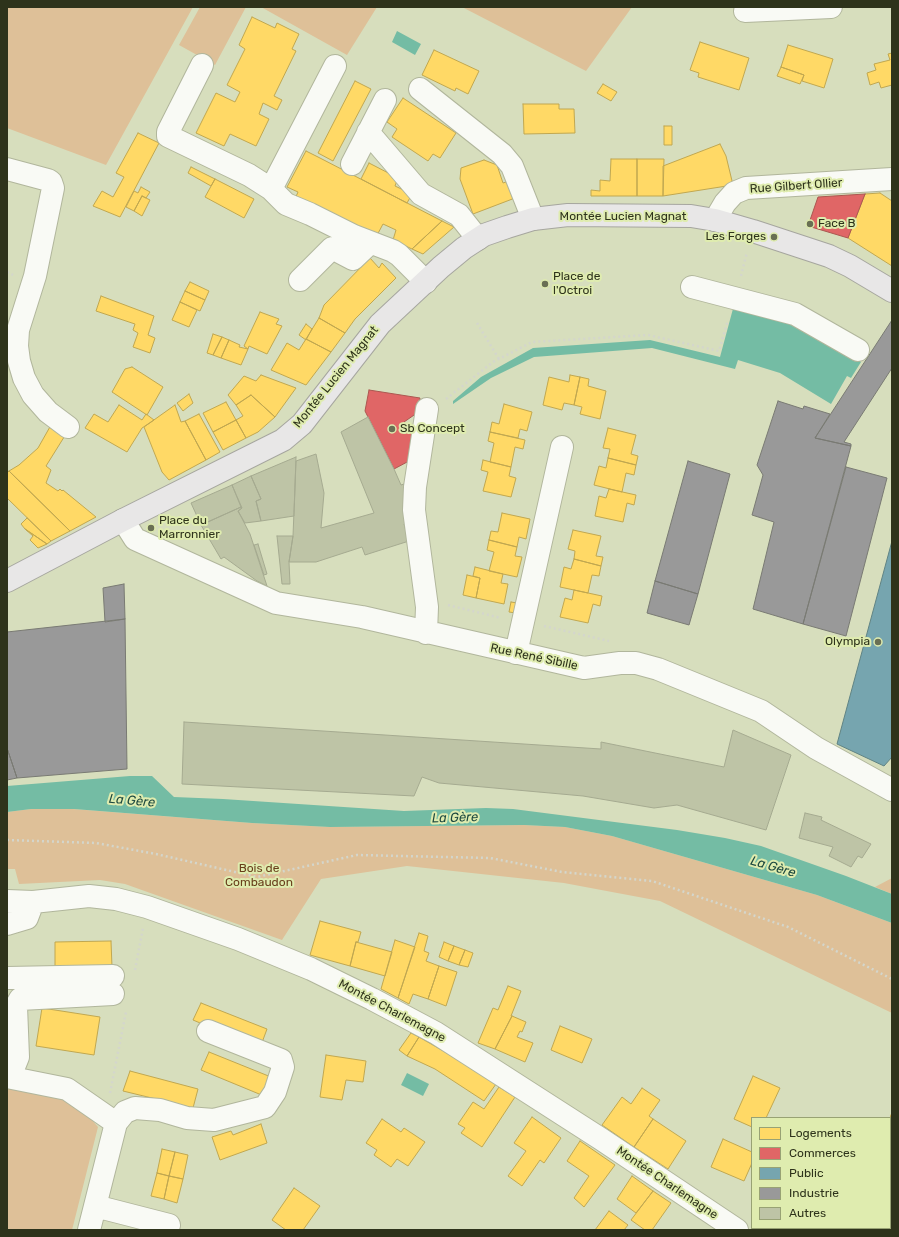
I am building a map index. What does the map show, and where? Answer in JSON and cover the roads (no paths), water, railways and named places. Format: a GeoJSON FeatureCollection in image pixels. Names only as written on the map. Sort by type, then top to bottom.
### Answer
{"type":"FeatureCollection","features":[{"type":"Feature","properties":{"kind":"main road","name":"Montée Lucien Magnat"},"geometry":{"type":"LineString","coordinates":[[7,581],[123,520],[283,440],[302,424],[376,328],[441,267],[464,248],[478,239],[502,229],[533,219],[568,215],[691,216],[714,220],[753,231],[829,256],[850,266],[892,291]]}},
{"type":"Feature","properties":{"kind":"street"},"geometry":{"type":"LineString","coordinates":[[745,11],[831,7]]}},
{"type":"Feature","properties":{"kind":"street"},"geometry":{"type":"LineString","coordinates":[[202,64],[168,132],[168,136],[249,175],[271,189],[286,204],[354,236],[393,251],[426,282]]}},
{"type":"Feature","properties":{"kind":"street"},"geometry":{"type":"LineString","coordinates":[[271,189],[334,66]]}},
{"type":"Feature","properties":{"kind":"street"},"geometry":{"type":"LineString","coordinates":[[420,89],[502,154],[512,166],[533,219]]}},
{"type":"Feature","properties":{"kind":"street"},"geometry":{"type":"LineString","coordinates":[[352,164],[385,100]]}},
{"type":"Feature","properties":{"kind":"street"},"geometry":{"type":"LineString","coordinates":[[368,132],[421,194],[459,215],[478,239]]}},
{"type":"Feature","properties":{"kind":"street"},"geometry":{"type":"LineString","coordinates":[[7,169],[48,180],[51,182],[53,188],[35,276],[18,330],[17,346],[19,361],[24,378],[33,395],[48,412],[68,427]]}},
{"type":"Feature","properties":{"kind":"street","name":"Rue Gilbert Ollier"},"geometry":{"type":"LineString","coordinates":[[714,220],[725,202],[734,193],[746,188],[892,179]]}},
{"type":"Feature","properties":{"kind":"street"},"geometry":{"type":"LineString","coordinates":[[300,280],[332,248],[353,259],[370,243]]}},
{"type":"Feature","properties":{"kind":"street"},"geometry":{"type":"LineString","coordinates":[[692,287],[795,314],[858,350]]}},
{"type":"Feature","properties":{"kind":"street"},"geometry":{"type":"LineString","coordinates":[[426,633],[427,607],[414,510],[415,486],[427,409]]}},
{"type":"Feature","properties":{"kind":"street"},"geometry":{"type":"LineString","coordinates":[[516,653],[562,447]]}},
{"type":"Feature","properties":{"kind":"street","name":"Rue René Sibille"},"geometry":{"type":"LineString","coordinates":[[123,520],[135,539],[204,569],[276,603],[362,617],[426,633],[584,668],[593,668],[620,663],[636,663],[658,669],[761,711],[816,748],[892,790]]}},
{"type":"Feature","properties":{"kind":"street","name":"Montée Charlemagne"},"geometry":{"type":"LineString","coordinates":[[7,901],[33,902],[89,896],[116,899],[147,907],[231,937],[311,969],[436,1033],[601,1139],[727,1227]]}},
{"type":"Feature","properties":{"kind":"street"},"geometry":{"type":"LineString","coordinates":[[7,924],[27,918],[33,902]]}},
{"type":"Feature","properties":{"kind":"street"},"geometry":{"type":"LineString","coordinates":[[7,978],[113,985],[20,999],[16,1006],[18,1057],[8,1072],[67,1089],[116,1123]]}},
{"type":"Feature","properties":{"kind":"street"},"geometry":{"type":"LineString","coordinates":[[89,1230],[116,1123],[125,1112],[135,1108],[160,1110],[187,1118],[214,1120],[265,1106],[275,1092],[283,1067],[281,1060],[208,1031]]}},
{"type":"Feature","properties":{"kind":"street"},"geometry":{"type":"LineString","coordinates":[[95,1206],[169,1224]]}},
{"type":"Feature","properties":{"kind":"water"},"geometry":{"type":"Polygon","coordinates":[[[397,31],[421,44],[415,55],[392,42],[397,31]]]}},
{"type":"Feature","properties":{"kind":"water"},"geometry":{"type":"Polygon","coordinates":[[[734,305],[802,323],[861,362],[851,378],[847,376],[831,404],[780,373],[738,360],[735,369],[652,348],[534,357],[491,378],[453,404],[453,401],[481,377],[533,348],[650,340],[720,357],[734,305]]]}},
{"type":"Feature","properties":{"kind":"water","name":"La Gère"},"geometry":{"type":"Polygon","coordinates":[[[130,776],[152,776],[174,797],[404,811],[486,808],[513,809],[677,830],[725,838],[761,846],[892,894],[892,923],[817,895],[612,836],[565,827],[524,825],[330,827],[252,823],[74,809],[31,809],[7,812],[7,786],[130,776]]]}},
{"type":"Feature","properties":{"kind":"water"},"geometry":{"type":"Polygon","coordinates":[[[407,1073],[429,1084],[423,1096],[401,1085],[407,1073]]]}},
{"type":"Feature","properties":{"kind":"place","name":"Face B"},"geometry":{"type":"Point","coordinates":[810,224]}},
{"type":"Feature","properties":{"kind":"place","name":"Les Forges"},"geometry":{"type":"Point","coordinates":[774,237]}},
{"type":"Feature","properties":{"kind":"place","name":"Place de l'Octroi"},"geometry":{"type":"Point","coordinates":[545,284]}},
{"type":"Feature","properties":{"kind":"place","name":"Sb Concept"},"geometry":{"type":"Point","coordinates":[392,429]}},
{"type":"Feature","properties":{"kind":"place","name":"Place du Marronnier"},"geometry":{"type":"Point","coordinates":[151,528]}},
{"type":"Feature","properties":{"kind":"place","name":"Olympia"},"geometry":{"type":"Point","coordinates":[878,642]}},
{"type":"Feature","properties":{"kind":"park label","name":"Bois de Combaudon"},"geometry":{"type":"Point","coordinates":[259,876]}}]}
